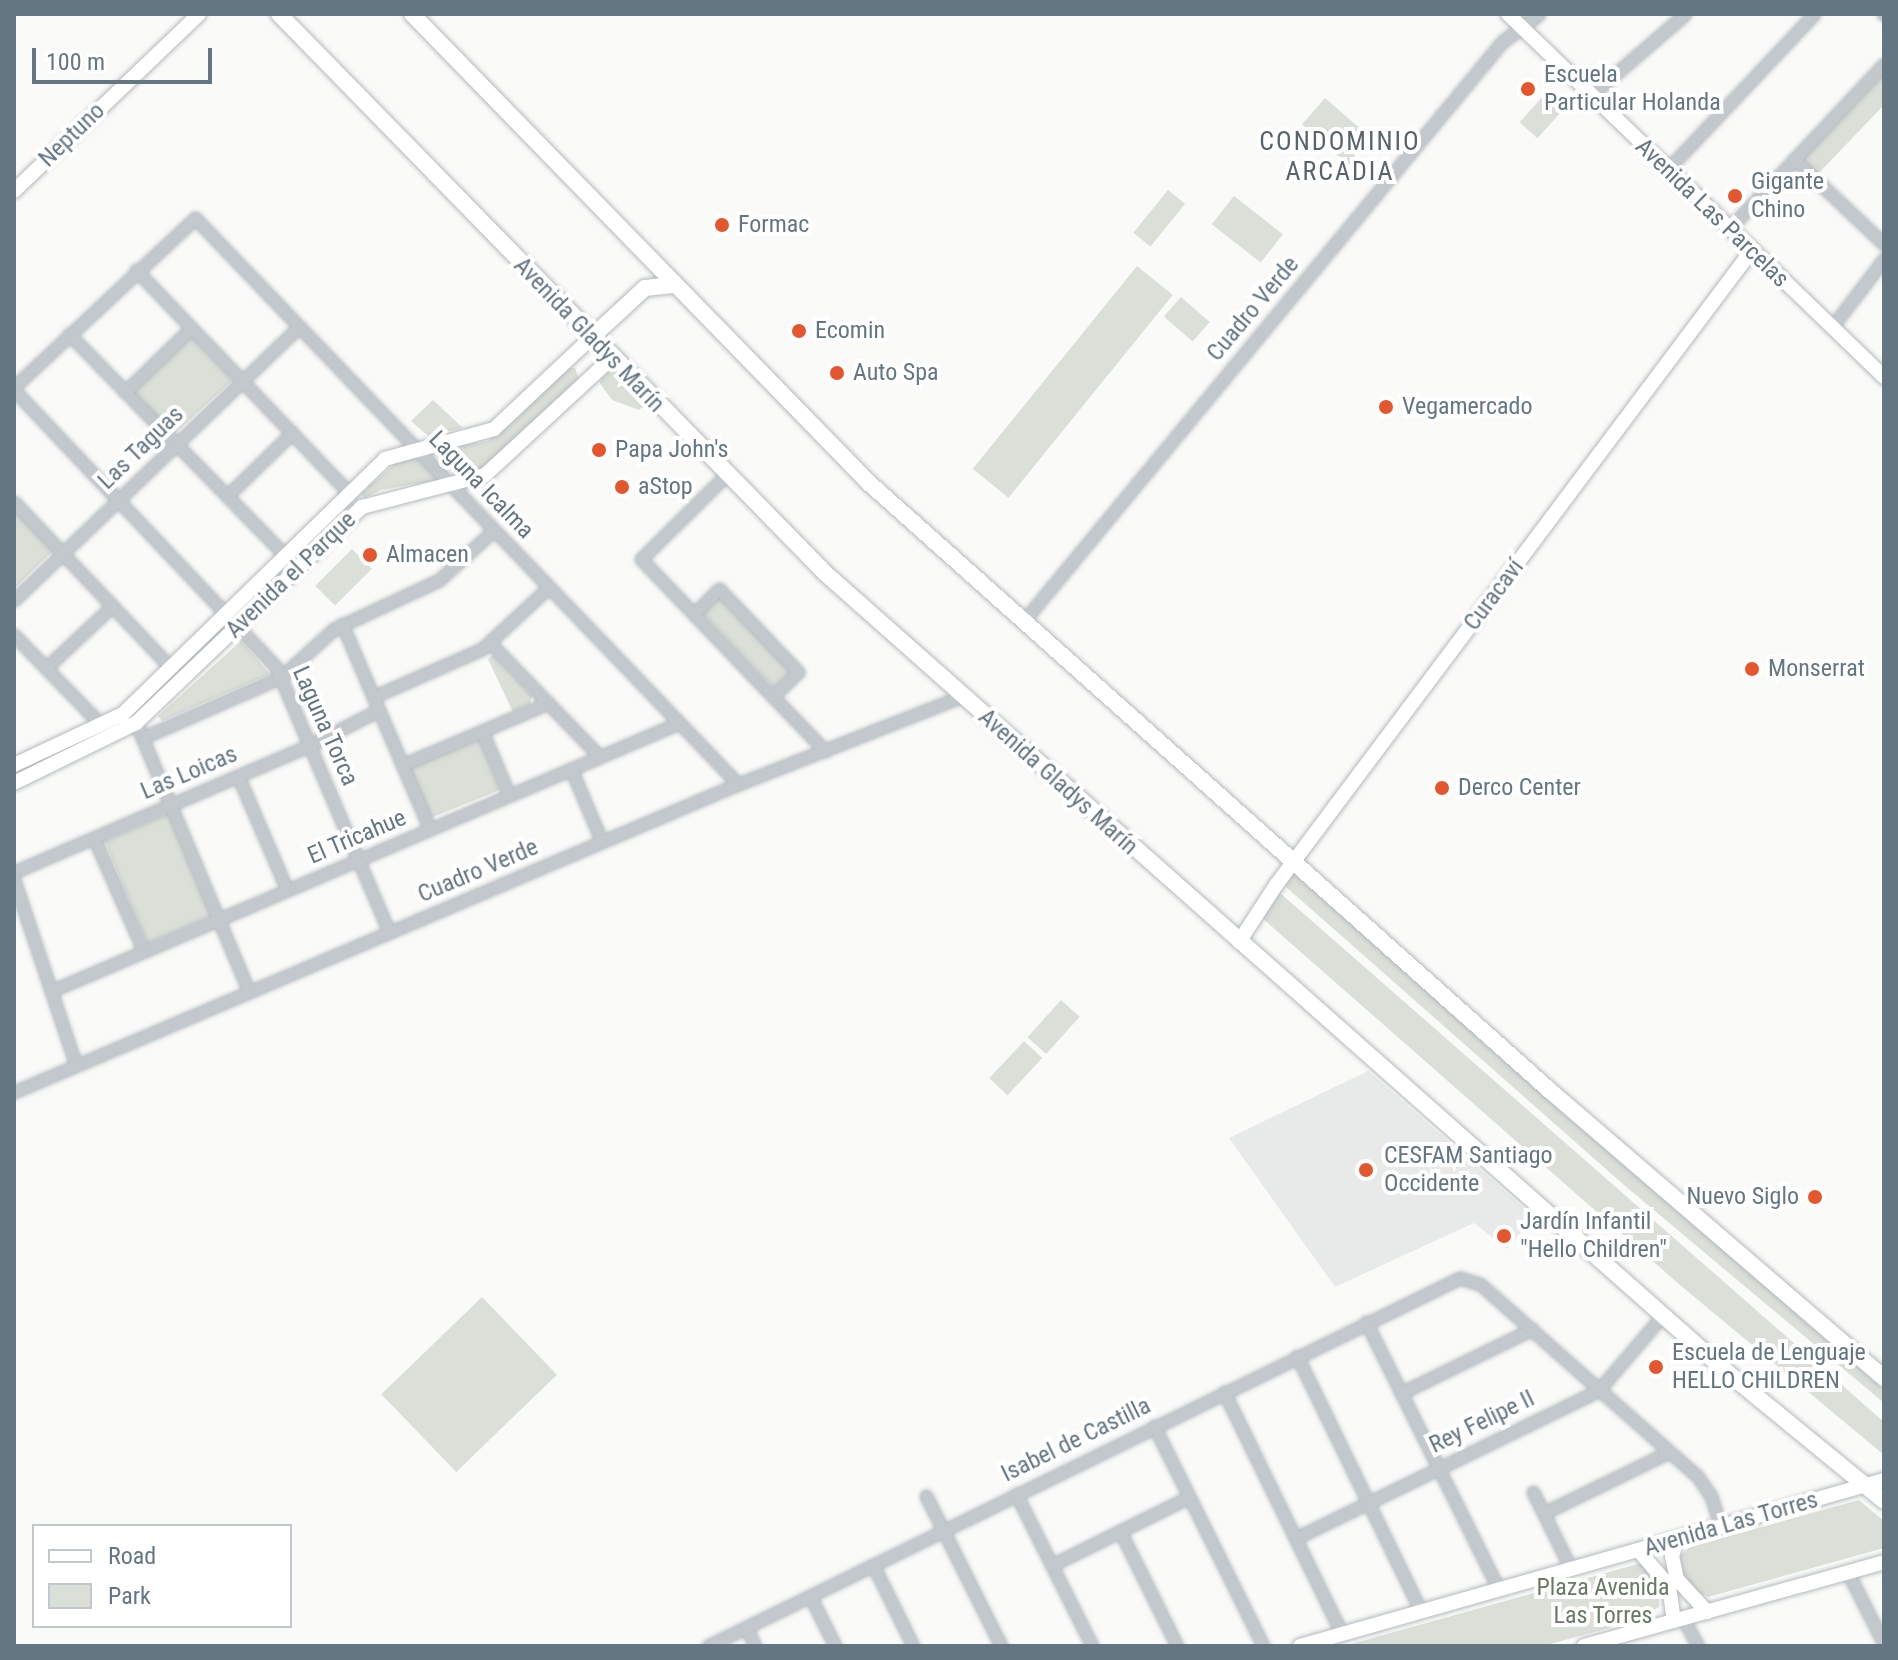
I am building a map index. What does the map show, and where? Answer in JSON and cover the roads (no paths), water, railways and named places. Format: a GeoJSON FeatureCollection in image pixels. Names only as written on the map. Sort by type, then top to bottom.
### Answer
{"type":"FeatureCollection","features":[{"type":"Feature","properties":{"kind":"main road","name":"Avenida Gladys Marín"},"geometry":{"type":"LineString","coordinates":[[279,14],[725,476],[962,696],[1663,1315],[1884,1501]]}},
{"type":"Feature","properties":{"kind":"main road"},"geometry":{"type":"LineString","coordinates":[[412,14],[868,482],[1022,623],[1548,1089],[1884,1378]]}},
{"type":"Feature","properties":{"kind":"main road"},"geometry":{"type":"LineString","coordinates":[[592,337],[645,288],[673,285]]}},
{"type":"Feature","properties":{"kind":"street","name":"Avenida Las Parcelas"},"geometry":{"type":"LineString","coordinates":[[1508,14],[1884,377]]}},
{"type":"Feature","properties":{"kind":"street","name":"Cuadro Verde"},"geometry":{"type":"LineString","coordinates":[[1022,623],[1502,42],[1539,14]]}},
{"type":"Feature","properties":{"kind":"street"},"geometry":{"type":"LineString","coordinates":[[1590,96],[1685,14]]}},
{"type":"Feature","properties":{"kind":"street"},"geometry":{"type":"LineString","coordinates":[[1667,170],[1814,14]]}},
{"type":"Feature","properties":{"kind":"street","name":"Neptuno"},"geometry":{"type":"LineString","coordinates":[[14,191],[193,16]]}},
{"type":"Feature","properties":{"kind":"street"},"geometry":{"type":"LineString","coordinates":[[1729,229],[1884,64]]}},
{"type":"Feature","properties":{"kind":"street"},"geometry":{"type":"LineString","coordinates":[[1794,159],[1884,244]]}},
{"type":"Feature","properties":{"kind":"street","name":"Laguna Icalma"},"geometry":{"type":"LineString","coordinates":[[136,270],[192,218],[738,784]]}},
{"type":"Feature","properties":{"kind":"street","name":"Curacaví"},"geometry":{"type":"LineString","coordinates":[[1239,942],[1295,862],[1752,250]]}},
{"type":"Feature","properties":{"kind":"street"},"geometry":{"type":"LineString","coordinates":[[1832,327],[1884,259]]}},
{"type":"Feature","properties":{"kind":"street"},"geometry":{"type":"LineString","coordinates":[[14,388],[136,270],[350,494]]}},
{"type":"Feature","properties":{"kind":"street","name":"Las Taguas"},"geometry":{"type":"LineString","coordinates":[[14,600],[299,327]]}},
{"type":"Feature","properties":{"kind":"street"},"geometry":{"type":"LineString","coordinates":[[125,392],[191,328]]}},
{"type":"Feature","properties":{"kind":"street"},"geometry":{"type":"LineString","coordinates":[[69,334],[285,555]]}},
{"type":"Feature","properties":{"kind":"street","name":"Avenida el Parque"},"geometry":{"type":"LineString","coordinates":[[14,765],[102,727],[136,703],[169,666],[390,456],[474,438],[494,429],[592,337]]}},
{"type":"Feature","properties":{"kind":"street","name":"Avenida el Parque"},"geometry":{"type":"LineString","coordinates":[[14,783],[113,738],[136,723],[367,504],[451,486],[498,465],[612,358]]}},
{"type":"Feature","properties":{"kind":"street","name":"Laguna Torca"},"geometry":{"type":"LineString","coordinates":[[14,388],[239,624],[281,677],[389,932]]}},
{"type":"Feature","properties":{"kind":"street"},"geometry":{"type":"LineString","coordinates":[[227,496],[292,433]]}},
{"type":"Feature","properties":{"kind":"street"},"geometry":{"type":"LineString","coordinates":[[725,476],[641,559],[825,751]]}},
{"type":"Feature","properties":{"kind":"street"},"geometry":{"type":"LineString","coordinates":[[14,502],[169,666]]}},
{"type":"Feature","properties":{"kind":"street"},"geometry":{"type":"LineString","coordinates":[[142,738],[281,677],[342,624],[432,585],[494,530]]}},
{"type":"Feature","properties":{"kind":"street"},"geometry":{"type":"LineString","coordinates":[[373,697],[490,643],[549,587]]}},
{"type":"Feature","properties":{"kind":"street"},"geometry":{"type":"LineString","coordinates":[[695,613],[719,589],[788,661],[798,672],[773,696]]}},
{"type":"Feature","properties":{"kind":"street"},"geometry":{"type":"LineString","coordinates":[[46,668],[112,606]]}},
{"type":"Feature","properties":{"kind":"street"},"geometry":{"type":"LineString","coordinates":[[342,624],[430,829]]}},
{"type":"Feature","properties":{"kind":"street"},"geometry":{"type":"LineString","coordinates":[[14,635],[113,738]]}},
{"type":"Feature","properties":{"kind":"street"},"geometry":{"type":"LineString","coordinates":[[490,643],[600,757]]}},
{"type":"Feature","properties":{"kind":"street","name":"Cuadro Verde"},"geometry":{"type":"LineString","coordinates":[[14,1092],[738,784],[962,696]]}},
{"type":"Feature","properties":{"kind":"street"},"geometry":{"type":"LineString","coordinates":[[402,765],[548,703]]}},
{"type":"Feature","properties":{"kind":"street","name":"Las Loicas"},"geometry":{"type":"LineString","coordinates":[[14,872],[238,776],[379,710]]}},
{"type":"Feature","properties":{"kind":"street"},"geometry":{"type":"LineString","coordinates":[[136,723],[249,992]]}},
{"type":"Feature","properties":{"kind":"street","name":"El Tricahue"},"geometry":{"type":"LineString","coordinates":[[51,991],[679,723]]}},
{"type":"Feature","properties":{"kind":"street"},"geometry":{"type":"LineString","coordinates":[[482,731],[509,795]]}},
{"type":"Feature","properties":{"kind":"street"},"geometry":{"type":"LineString","coordinates":[[571,769],[602,842]]}},
{"type":"Feature","properties":{"kind":"street"},"geometry":{"type":"LineString","coordinates":[[238,776],[287,890]]}},
{"type":"Feature","properties":{"kind":"street"},"geometry":{"type":"LineString","coordinates":[[94,838],[144,952]]}},
{"type":"Feature","properties":{"kind":"street"},"geometry":{"type":"LineString","coordinates":[[14,881],[76,1065]]}},
{"type":"Feature","properties":{"kind":"street","name":"Isabel de Castilla"},"geometry":{"type":"LineString","coordinates":[[708,1646],[1366,1322],[1465,1278],[1480,1284],[1532,1329]]}},
{"type":"Feature","properties":{"kind":"street","name":"Rey Felipe II"},"geometry":{"type":"LineString","coordinates":[[1296,1538],[1598,1391],[1663,1315]]}},
{"type":"Feature","properties":{"kind":"street"},"geometry":{"type":"LineString","coordinates":[[1366,1322],[1499,1590]]}},
{"type":"Feature","properties":{"kind":"street"},"geometry":{"type":"LineString","coordinates":[[1401,1393],[1532,1329],[1703,1483],[1721,1528]]}},
{"type":"Feature","properties":{"kind":"street"},"geometry":{"type":"LineString","coordinates":[[1297,1356],[1421,1611]]}},
{"type":"Feature","properties":{"kind":"street"},"geometry":{"type":"LineString","coordinates":[[1224,1392],[1342,1634]]}},
{"type":"Feature","properties":{"kind":"street"},"geometry":{"type":"LineString","coordinates":[[1154,1426],[1263,1646]]}},
{"type":"Feature","properties":{"kind":"street"},"geometry":{"type":"LineString","coordinates":[[1544,1513],[1669,1452]]}},
{"type":"Feature","properties":{"kind":"street","name":"Avenida Las Torres"},"geometry":{"type":"LineString","coordinates":[[1300,1646],[1884,1480]]}},
{"type":"Feature","properties":{"kind":"street"},"geometry":{"type":"LineString","coordinates":[[1533,1492],[1571,1569]]}},
{"type":"Feature","properties":{"kind":"street"},"geometry":{"type":"LineString","coordinates":[[1016,1494],[1092,1646]]}},
{"type":"Feature","properties":{"kind":"street"},"geometry":{"type":"LineString","coordinates":[[926,1496],[1001,1646]]}},
{"type":"Feature","properties":{"kind":"street"},"geometry":{"type":"LineString","coordinates":[[1052,1565],[1189,1497]]}},
{"type":"Feature","properties":{"kind":"street"},"geometry":{"type":"LineString","coordinates":[[1120,1531],[1177,1646]]}},
{"type":"Feature","properties":{"kind":"street"},"geometry":{"type":"LineString","coordinates":[[1677,1540],[1672,1556],[1677,1579],[1707,1612]]}},
{"type":"Feature","properties":{"kind":"street"},"geometry":{"type":"LineString","coordinates":[[1639,1551],[1669,1586],[1679,1620],[1698,1646]]}},
{"type":"Feature","properties":{"kind":"street"},"geometry":{"type":"LineString","coordinates":[[1592,1645],[1884,1562]]}},
{"type":"Feature","properties":{"kind":"street"},"geometry":{"type":"LineString","coordinates":[[873,1565],[913,1646]]}},
{"type":"Feature","properties":{"kind":"street"},"geometry":{"type":"LineString","coordinates":[[1848,1573],[1884,1644]]}},
{"type":"Feature","properties":{"kind":"street"},"geometry":{"type":"LineString","coordinates":[[810,1596],[835,1646]]}},
{"type":"Feature","properties":{"kind":"street"},"geometry":{"type":"LineString","coordinates":[[746,1627],[755,1646]]}},
{"type":"Feature","properties":{"kind":"place","name":"Escuela Particular Holanda"},"geometry":{"type":"Point","coordinates":[1528,89]}},
{"type":"Feature","properties":{"kind":"place","name":"Gigante Chino"},"geometry":{"type":"Point","coordinates":[1735,196]}},
{"type":"Feature","properties":{"kind":"place","name":"Formac"},"geometry":{"type":"Point","coordinates":[722,225]}},
{"type":"Feature","properties":{"kind":"place","name":"Ecomin"},"geometry":{"type":"Point","coordinates":[799,331]}},
{"type":"Feature","properties":{"kind":"place","name":"Auto Spa"},"geometry":{"type":"Point","coordinates":[837,373]}},
{"type":"Feature","properties":{"kind":"place","name":"Vegamercado"},"geometry":{"type":"Point","coordinates":[1386,407]}},
{"type":"Feature","properties":{"kind":"place","name":"Papa John's"},"geometry":{"type":"Point","coordinates":[599,450]}},
{"type":"Feature","properties":{"kind":"place","name":"aStop"},"geometry":{"type":"Point","coordinates":[622,487]}},
{"type":"Feature","properties":{"kind":"place","name":"Almacen"},"geometry":{"type":"Point","coordinates":[370,555]}},
{"type":"Feature","properties":{"kind":"place","name":"Monserrat"},"geometry":{"type":"Point","coordinates":[1752,669]}},
{"type":"Feature","properties":{"kind":"place","name":"Derco Center"},"geometry":{"type":"Point","coordinates":[1442,788]}},
{"type":"Feature","properties":{"kind":"place","name":"CESFAM Santiago Occidente"},"geometry":{"type":"Point","coordinates":[1366,1170]}},
{"type":"Feature","properties":{"kind":"place","name":"Nuevo Siglo"},"geometry":{"type":"Point","coordinates":[1815,1197]}},
{"type":"Feature","properties":{"kind":"place","name":"Jardín Infantil \"Hello Children\""},"geometry":{"type":"Point","coordinates":[1504,1236]}},
{"type":"Feature","properties":{"kind":"place","name":"Escuela de Lenguaje HELLO CHILDREN"},"geometry":{"type":"Point","coordinates":[1656,1367]}},
{"type":"Feature","properties":{"kind":"district","name":"CONDOMINIO ARCADIA"},"geometry":{"type":"Point","coordinates":[1340,157]}},
{"type":"Feature","properties":{"kind":"park label","name":"Plaza Avenida Las Torres"},"geometry":{"type":"Point","coordinates":[1603,1602]}}]}
